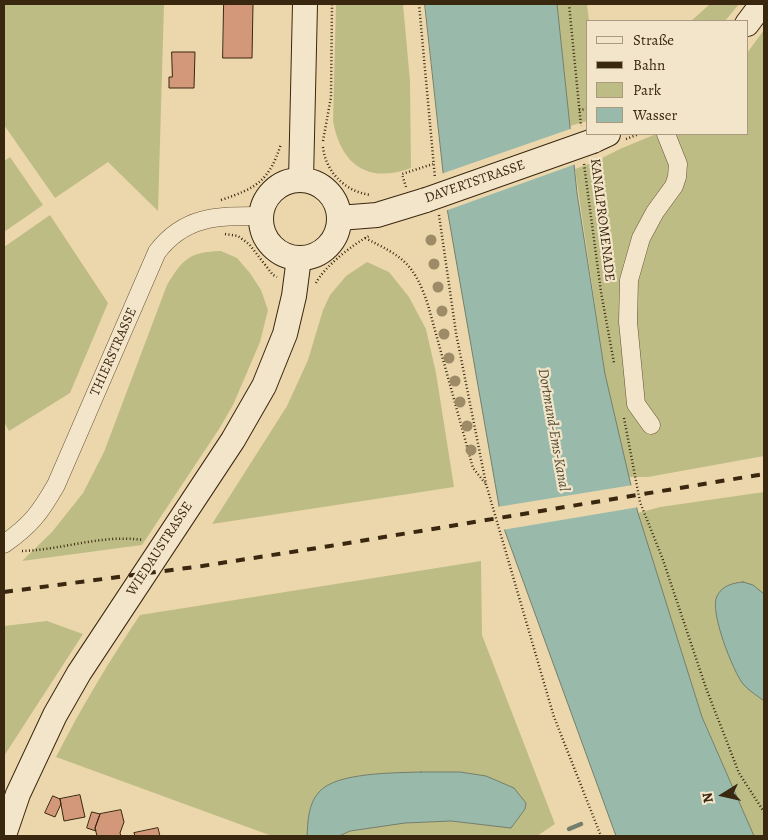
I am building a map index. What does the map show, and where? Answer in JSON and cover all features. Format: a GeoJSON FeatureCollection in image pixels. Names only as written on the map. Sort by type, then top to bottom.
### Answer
{"type":"FeatureCollection","features":[{"type":"Feature","properties":{"kind":"main road"},"geometry":{"type":"LineString","coordinates":[[301,180],[305,4]]}},
{"type":"Feature","properties":{"kind":"main road"},"geometry":{"type":"LineString","coordinates":[[748,23],[762,4]]}},
{"type":"Feature","properties":{"kind":"main road","name":"DAVERTSTRASSE"},"geometry":{"type":"LineString","coordinates":[[339,218],[377,215],[433,197],[591,140]]}},
{"type":"Feature","properties":{"kind":"main road"},"geometry":{"type":"LineString","coordinates":[[301,180],[309,181],[326,190],[337,206],[339,218],[338,230],[333,241],[298,268],[289,257],[273,247],[266,238],[262,228],[261,216],[264,205],[278,187],[288,182],[301,180]]}},
{"type":"Feature","properties":{"kind":"main road","name":"WIEDAUSTRASSE"},"geometry":{"type":"LineString","coordinates":[[4,835],[18,794],[54,715],[159,549],[233,440],[264,386],[285,334],[298,268]]}},
{"type":"Feature","properties":{"kind":"street"},"geometry":{"type":"LineString","coordinates":[[651,425],[636,404],[628,322],[629,280],[641,238],[655,212],[674,186],[677,177],[678,164],[666,135]]}},
{"type":"Feature","properties":{"kind":"street","name":"THIERSTRASSE"},"geometry":{"type":"LineString","coordinates":[[11,547],[42,509],[56,484],[157,252],[179,230],[196,222],[225,216],[261,216]]}},
{"type":"Feature","properties":{"kind":"path"},"geometry":{"type":"LineString","coordinates":[[332,4],[331,97],[323,139],[324,158],[332,173],[340,182],[360,193]]}},
{"type":"Feature","properties":{"kind":"path"},"geometry":{"type":"LineString","coordinates":[[419,4],[433,164],[433,197],[456,333],[486,484],[554,717],[600,836]]}},
{"type":"Feature","properties":{"kind":"path","name":"KANALPROMENADE"},"geometry":{"type":"LineString","coordinates":[[569,4],[579,110],[586,128]]}},
{"type":"Feature","properties":{"kind":"path"},"geometry":{"type":"LineString","coordinates":[[579,110],[586,109]]}},
{"type":"Feature","properties":{"kind":"path","name":"KANALPROMENADE"},"geometry":{"type":"LineString","coordinates":[[591,140],[587,192],[614,366]]}},
{"type":"Feature","properties":{"kind":"path"},"geometry":{"type":"LineString","coordinates":[[238,194],[257,186],[269,172],[277,157]]}},
{"type":"Feature","properties":{"kind":"path"},"geometry":{"type":"LineString","coordinates":[[404,182],[402,174],[433,164]]}},
{"type":"Feature","properties":{"kind":"path"},"geometry":{"type":"LineString","coordinates":[[238,236],[249,244],[273,275],[279,278],[298,268],[317,281],[327,269],[365,238],[388,249],[413,270],[421,283],[473,468],[486,484]]}},
{"type":"Feature","properties":{"kind":"path"},"geometry":{"type":"LineString","coordinates":[[623,410],[640,502],[662,557],[706,688],[739,773],[764,812]]}},
{"type":"Feature","properties":{"kind":"path"},"geometry":{"type":"LineString","coordinates":[[11,547],[134,539],[143,540],[159,549]]}},
{"type":"Feature","properties":{"kind":"green space"},"geometry":{"type":"Polygon","coordinates":[[[4,4],[164,4],[158,211],[108,162],[55,198],[4,125],[4,4]]]}},
{"type":"Feature","properties":{"kind":"green space"},"geometry":{"type":"Polygon","coordinates":[[[336,4],[403,4],[410,81],[411,168],[382,174],[370,172],[359,167],[350,159],[337,136],[333,121],[336,4]]]}},
{"type":"Feature","properties":{"kind":"green space"},"geometry":{"type":"Polygon","coordinates":[[[557,4],[587,4],[589,20],[586,20],[586,121],[570,126],[557,4]]]}},
{"type":"Feature","properties":{"kind":"green space"},"geometry":{"type":"Polygon","coordinates":[[[710,4],[739,4],[726,20],[692,20],[710,4]]]}},
{"type":"Feature","properties":{"kind":"green space"},"geometry":{"type":"Polygon","coordinates":[[[764,30],[764,456],[648,477],[629,477],[605,374],[575,169],[654,135],[748,135],[748,52],[764,30]]]}},
{"type":"Feature","properties":{"kind":"green space"},"geometry":{"type":"Polygon","coordinates":[[[10,157],[43,205],[4,232],[4,161],[10,157]]]}},
{"type":"Feature","properties":{"kind":"green space"},"geometry":{"type":"Polygon","coordinates":[[[50,215],[108,303],[70,393],[9,431],[4,422],[4,247],[50,215]]]}},
{"type":"Feature","properties":{"kind":"green space"},"geometry":{"type":"Polygon","coordinates":[[[221,251],[237,258],[250,273],[261,290],[268,310],[260,342],[233,405],[219,429],[142,545],[22,561],[52,532],[83,493],[104,452],[167,285],[183,263],[194,255],[221,251]]]}},
{"type":"Feature","properties":{"kind":"green space"},"geometry":{"type":"Polygon","coordinates":[[[367,262],[389,272],[409,297],[426,329],[436,373],[454,487],[212,524],[287,406],[308,360],[323,310],[330,295],[346,276],[367,262]]]}},
{"type":"Feature","properties":{"kind":"green space"},"geometry":{"type":"Polygon","coordinates":[[[764,492],[764,594],[763,592],[744,685],[764,701],[764,836],[754,836],[702,717],[638,513],[660,507],[764,492]]]}},
{"type":"Feature","properties":{"kind":"green space"},"geometry":{"type":"Polygon","coordinates":[[[481,561],[482,635],[555,824],[537,836],[272,836],[56,757],[96,685],[140,615],[481,561]]]}},
{"type":"Feature","properties":{"kind":"green space"},"geometry":{"type":"Polygon","coordinates":[[[47,621],[83,634],[4,756],[4,626],[47,621]]]}},
{"type":"Feature","properties":{"kind":"water","name":"Dortmund-Ems-Kanal"},"geometry":{"type":"Polygon","coordinates":[[[425,4],[557,4],[577,193],[605,374],[629,477],[638,513],[702,717],[754,836],[616,836],[502,523],[447,208],[425,4]]]}},
{"type":"Feature","properties":{"kind":"water"},"geometry":{"type":"Polygon","coordinates":[[[743,582],[753,585],[764,594],[764,701],[745,687],[739,677],[723,641],[716,614],[715,604],[719,593],[728,586],[743,582]]]}},
{"type":"Feature","properties":{"kind":"water"},"geometry":{"type":"Polygon","coordinates":[[[460,772],[486,776],[514,788],[526,803],[525,809],[511,828],[451,821],[405,823],[350,831],[339,836],[307,836],[309,813],[313,802],[319,792],[327,785],[352,777],[382,773],[460,772]]]}},
{"type":"Feature","properties":{"kind":"pier"},"geometry":{"type":"Polygon","coordinates":[[[573,128],[576,164],[445,211],[441,174],[573,128]]]}},
{"type":"Feature","properties":{"kind":"pier"},"geometry":{"type":"Polygon","coordinates":[[[633,485],[639,507],[502,530],[500,524],[497,507],[633,485]]]}},
{"type":"Feature","properties":{"kind":"building"},"geometry":{"type":"Polygon","coordinates":[[[224,4],[253,4],[252,58],[223,58],[224,4]]]}},
{"type":"Feature","properties":{"kind":"building"},"geometry":{"type":"Polygon","coordinates":[[[172,52],[195,52],[194,88],[169,88],[169,77],[172,77],[172,52]]]}},
{"type":"Feature","properties":{"kind":"building"},"geometry":{"type":"Polygon","coordinates":[[[80,795],[85,817],[64,821],[60,799],[80,795]]]}},
{"type":"Feature","properties":{"kind":"building"},"geometry":{"type":"Polygon","coordinates":[[[53,796],[60,799],[61,804],[55,817],[45,813],[53,796]]]}},
{"type":"Feature","properties":{"kind":"building"},"geometry":{"type":"Polygon","coordinates":[[[121,810],[124,822],[120,833],[121,836],[97,836],[95,828],[100,814],[121,810]]]}},
{"type":"Feature","properties":{"kind":"building"},"geometry":{"type":"Polygon","coordinates":[[[92,812],[100,814],[95,828],[96,831],[87,828],[92,812]]]}},
{"type":"Feature","properties":{"kind":"building"},"geometry":{"type":"Polygon","coordinates":[[[158,828],[160,836],[135,836],[134,833],[158,828]]]}},
{"type":"Feature","properties":{"kind":"waterway"},"geometry":{"type":"LineString","coordinates":[[569,829],[581,824]]}},
{"type":"Feature","properties":{"kind":"railway"},"geometry":{"type":"LineString","coordinates":[[4,592],[202,566],[764,474]]}}]}
